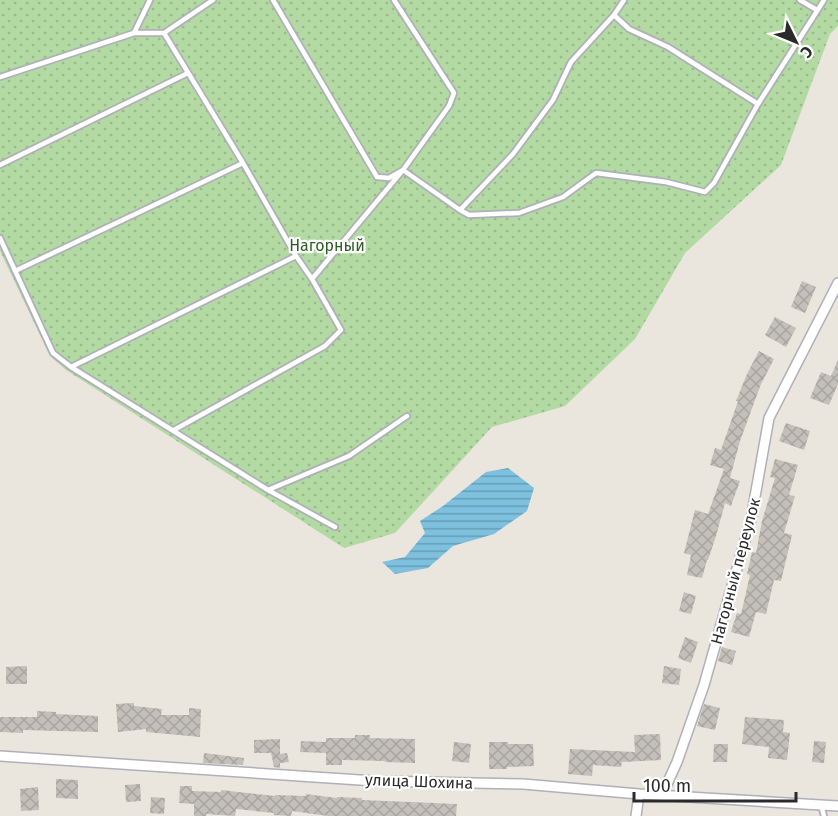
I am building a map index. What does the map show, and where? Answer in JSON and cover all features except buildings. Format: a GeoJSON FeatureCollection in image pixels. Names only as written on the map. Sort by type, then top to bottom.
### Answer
{"type":"FeatureCollection","features":[{"type":"Feature","properties":{"kind":"street","name":"Нагорный переулок"},"geometry":{"type":"LineString","coordinates":[[662,795],[677,762],[704,684],[752,519],[769,418],[838,283]]}},
{"type":"Feature","properties":{"kind":"street","name":"улица Шохина"},"geometry":{"type":"LineString","coordinates":[[0,756],[375,781],[523,784],[639,794],[838,806]]}},
{"type":"Feature","properties":{"kind":"street"},"geometry":{"type":"LineString","coordinates":[[636,816],[639,794]]}},
{"type":"Feature","properties":{"kind":"lane"},"geometry":{"type":"LineString","coordinates":[[0,77],[134,33],[164,33],[213,0]]}},
{"type":"Feature","properties":{"kind":"lane"},"geometry":{"type":"LineString","coordinates":[[273,0],[376,177],[389,178],[403,170]]}},
{"type":"Feature","properties":{"kind":"lane"},"geometry":{"type":"LineString","coordinates":[[312,279],[403,170],[449,106],[453,93],[394,0]]}},
{"type":"Feature","properties":{"kind":"lane"},"geometry":{"type":"LineString","coordinates":[[460,210],[513,154],[553,100],[571,62],[614,15],[624,0]]}},
{"type":"Feature","properties":{"kind":"lane"},"geometry":{"type":"LineString","coordinates":[[800,0],[817,10]]}},
{"type":"Feature","properties":{"kind":"lane"},"geometry":{"type":"LineString","coordinates":[[403,170],[469,215],[519,213],[563,197],[596,173],[666,182],[705,192],[714,183],[758,104],[824,0]]}},
{"type":"Feature","properties":{"kind":"lane"},"geometry":{"type":"LineString","coordinates":[[134,33],[149,1]]}},
{"type":"Feature","properties":{"kind":"lane"},"geometry":{"type":"LineString","coordinates":[[614,15],[629,29],[668,47],[758,104]]}},
{"type":"Feature","properties":{"kind":"lane"},"geometry":{"type":"LineString","coordinates":[[164,33],[341,330],[325,346],[174,430]]}},
{"type":"Feature","properties":{"kind":"lane"},"geometry":{"type":"LineString","coordinates":[[0,165],[188,73]]}},
{"type":"Feature","properties":{"kind":"lane"},"geometry":{"type":"LineString","coordinates":[[15,271],[243,163]]}},
{"type":"Feature","properties":{"kind":"lane"},"geometry":{"type":"LineString","coordinates":[[0,238],[53,353],[71,367],[268,490],[335,527]]}},
{"type":"Feature","properties":{"kind":"lane"},"geometry":{"type":"LineString","coordinates":[[71,367],[296,256]]}},
{"type":"Feature","properties":{"kind":"lane"},"geometry":{"type":"LineString","coordinates":[[268,490],[349,456],[407,416]]}},
{"type":"Feature","properties":{"kind":"lane"},"geometry":{"type":"LineString","coordinates":[[821,805],[824,816]]}},
{"type":"Feature","properties":{"kind":"green space","name":"Нагорный"},"geometry":{"type":"Polygon","coordinates":[[[0,0],[838,0],[838,26],[830,34],[781,165],[685,253],[635,339],[565,406],[492,427],[395,533],[344,548],[66,370],[50,356],[0,251],[0,0]]]}},
{"type":"Feature","properties":{"kind":"water"},"geometry":{"type":"Polygon","coordinates":[[[508,468],[534,488],[527,511],[494,534],[453,546],[428,568],[395,574],[382,562],[405,557],[425,533],[420,521],[486,472],[508,468]]]}}]}
